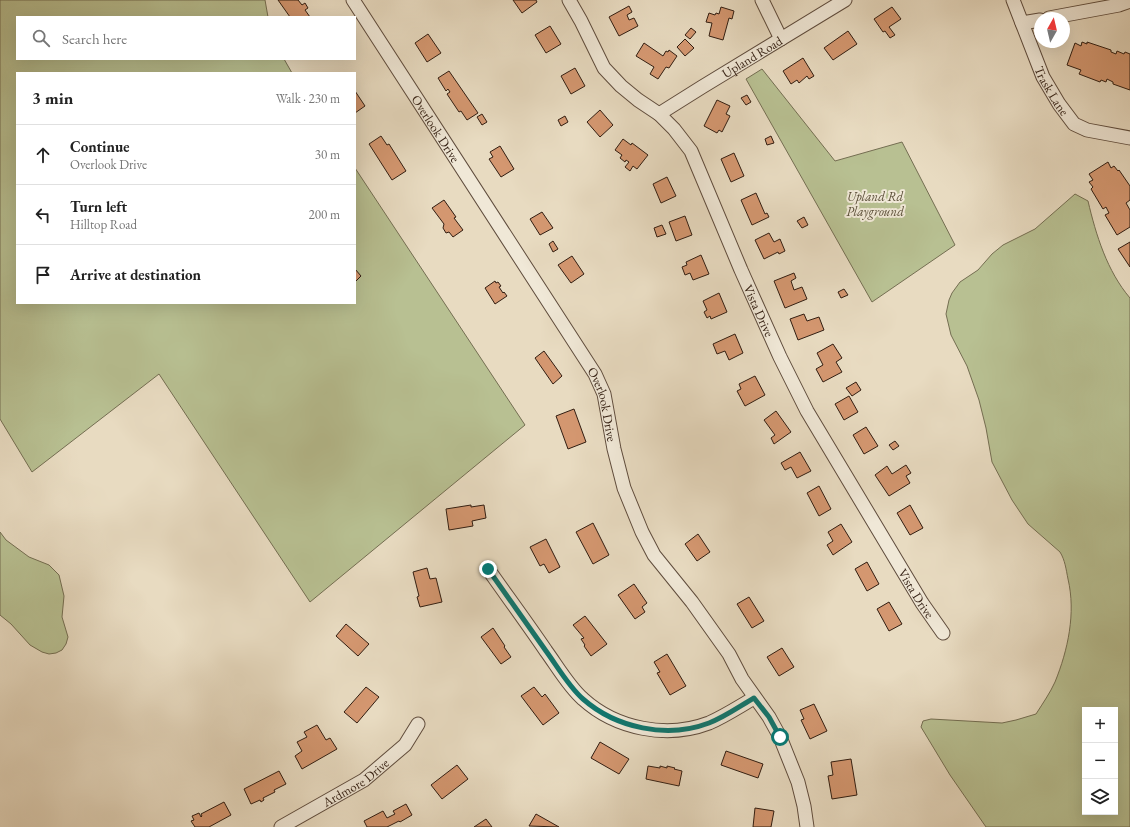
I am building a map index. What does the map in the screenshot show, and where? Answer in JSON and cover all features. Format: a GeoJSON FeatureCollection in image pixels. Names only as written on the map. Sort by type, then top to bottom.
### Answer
{"type":"FeatureCollection","features":[{"type":"Feature","properties":{"kind":"street","name":"Overlook Drive"},"geometry":{"type":"LineString","coordinates":[[353,0],[595,374],[604,394],[614,449],[624,488],[642,532],[654,554],[692,602],[729,654],[754,698],[769,717],[780,737],[798,782],[807,827]]}},
{"type":"Feature","properties":{"kind":"street","name":"Vista Drive"},"geometry":{"type":"LineString","coordinates":[[569,0],[604,68],[621,86],[659,114],[674,129],[691,151],[740,270],[780,357],[807,411],[926,609],[943,633]]}},
{"type":"Feature","properties":{"kind":"street"},"geometry":{"type":"LineString","coordinates":[[762,0],[781,39]]}},
{"type":"Feature","properties":{"kind":"street","name":"Upland Road"},"geometry":{"type":"LineString","coordinates":[[659,114],[846,0]]}},
{"type":"Feature","properties":{"kind":"street","name":"Trask Lane"},"geometry":{"type":"LineString","coordinates":[[1013,0],[1043,77],[1059,104],[1074,124],[1087,130],[1130,138]]}},
{"type":"Feature","properties":{"kind":"street"},"geometry":{"type":"LineString","coordinates":[[1070,14],[1119,5],[1130,1]]}},
{"type":"Feature","properties":{"kind":"street"},"geometry":{"type":"LineString","coordinates":[[1022,23],[1034,21]]}},
{"type":"Feature","properties":{"kind":"street"},"geometry":{"type":"LineString","coordinates":[[488,569],[554,662],[582,698],[600,712],[616,721],[635,727],[654,730],[692,727],[709,723],[754,698]]}},
{"type":"Feature","properties":{"kind":"street","name":"Ardmore Drive"},"geometry":{"type":"LineString","coordinates":[[281,827],[364,780],[405,745],[418,724]]}},
{"type":"Feature","properties":{"kind":"green space"},"geometry":{"type":"Polygon","coordinates":[[[0,0],[265,0],[268,16],[16,16],[16,60],[285,60],[291,72],[16,72],[16,304],[356,304],[356,170],[525,425],[310,602],[159,374],[32,472],[0,419],[0,0]]]}},
{"type":"Feature","properties":{"kind":"green space","name":"Upland Rd Playground"},"geometry":{"type":"Polygon","coordinates":[[[762,69],[835,161],[902,142],[955,245],[872,302],[746,79],[762,69]]]}},
{"type":"Feature","properties":{"kind":"green space"},"geometry":{"type":"Polygon","coordinates":[[[1075,194],[1088,201],[1103,252],[1115,276],[1130,298],[1130,827],[986,827],[950,775],[921,727],[923,721],[931,719],[1002,723],[1036,714],[1055,682],[1067,644],[1071,618],[1071,605],[1066,568],[1063,558],[1060,552],[1028,524],[1012,500],[992,462],[979,400],[967,366],[951,335],[946,314],[952,293],[960,282],[978,270],[992,254],[1003,245],[1035,229],[1075,194]]]}},
{"type":"Feature","properties":{"kind":"green space"},"geometry":{"type":"Polygon","coordinates":[[[0,532],[6,540],[29,557],[49,565],[59,575],[64,596],[62,617],[68,637],[62,650],[56,653],[49,654],[42,652],[30,645],[11,624],[0,615],[0,532]]]}},
{"type":"Feature","properties":{"kind":"building"},"geometry":{"type":"Polygon","coordinates":[[[278,0],[298,0],[302,5],[305,3],[308,8],[305,10],[309,16],[289,16],[278,0]]]}},
{"type":"Feature","properties":{"kind":"building"},"geometry":{"type":"Polygon","coordinates":[[[513,0],[536,0],[537,2],[522,13],[513,0]]]}},
{"type":"Feature","properties":{"kind":"building"},"geometry":{"type":"Polygon","coordinates":[[[629,6],[632,12],[627,15],[629,20],[634,18],[638,26],[619,36],[609,17],[629,6]]]}},
{"type":"Feature","properties":{"kind":"building"},"geometry":{"type":"Polygon","coordinates":[[[721,7],[734,11],[732,19],[729,18],[723,40],[709,36],[712,23],[706,22],[709,13],[715,15],[716,13],[719,14],[721,7]]]}},
{"type":"Feature","properties":{"kind":"building"},"geometry":{"type":"Polygon","coordinates":[[[892,7],[901,19],[889,27],[895,35],[890,38],[885,31],[883,32],[874,19],[892,7]]]}},
{"type":"Feature","properties":{"kind":"building"},"geometry":{"type":"Polygon","coordinates":[[[550,26],[561,44],[546,53],[535,35],[550,26]]]}},
{"type":"Feature","properties":{"kind":"building"},"geometry":{"type":"Polygon","coordinates":[[[691,28],[696,32],[690,39],[685,35],[691,28]]]}},
{"type":"Feature","properties":{"kind":"building"},"geometry":{"type":"Polygon","coordinates":[[[848,31],[857,44],[833,60],[824,48],[848,31]]]}},
{"type":"Feature","properties":{"kind":"building"},"geometry":{"type":"Polygon","coordinates":[[[428,34],[441,53],[427,62],[415,43],[428,34]]]}},
{"type":"Feature","properties":{"kind":"building"},"geometry":{"type":"Polygon","coordinates":[[[685,39],[694,48],[685,56],[677,47],[685,39]]]}},
{"type":"Feature","properties":{"kind":"building"},"geometry":{"type":"Polygon","coordinates":[[[1082,42],[1087,44],[1087,42],[1111,50],[1111,52],[1116,54],[1117,51],[1124,54],[1125,52],[1130,54],[1130,90],[1113,84],[1113,82],[1107,79],[1106,82],[1101,80],[1100,82],[1079,74],[1081,70],[1067,65],[1075,43],[1081,46],[1082,42]]]}},
{"type":"Feature","properties":{"kind":"building"},"geometry":{"type":"Polygon","coordinates":[[[644,43],[663,56],[666,51],[668,52],[669,50],[677,56],[669,68],[666,67],[658,79],[650,74],[654,67],[636,56],[644,43]]]}},
{"type":"Feature","properties":{"kind":"building"},"geometry":{"type":"Polygon","coordinates":[[[803,58],[814,76],[809,79],[807,76],[799,83],[797,80],[791,84],[783,71],[803,58]]]}},
{"type":"Feature","properties":{"kind":"building"},"geometry":{"type":"Polygon","coordinates":[[[575,68],[585,86],[571,94],[561,76],[575,68]]]}},
{"type":"Feature","properties":{"kind":"building"},"geometry":{"type":"Polygon","coordinates":[[[449,71],[478,113],[467,120],[461,111],[459,112],[447,94],[450,92],[448,89],[446,91],[438,78],[449,71]]]}},
{"type":"Feature","properties":{"kind":"building"},"geometry":{"type":"Polygon","coordinates":[[[356,92],[365,106],[356,112],[356,92]]]}},
{"type":"Feature","properties":{"kind":"building"},"geometry":{"type":"Polygon","coordinates":[[[747,95],[751,102],[746,105],[741,98],[747,95]]]}},
{"type":"Feature","properties":{"kind":"building"},"geometry":{"type":"Polygon","coordinates":[[[717,100],[730,106],[726,114],[730,116],[722,132],[719,130],[717,133],[704,126],[717,100]]]}},
{"type":"Feature","properties":{"kind":"building"},"geometry":{"type":"Polygon","coordinates":[[[600,110],[613,125],[600,137],[587,122],[600,110]]]}},
{"type":"Feature","properties":{"kind":"building"},"geometry":{"type":"Polygon","coordinates":[[[482,114],[487,122],[482,125],[477,117],[482,114]]]}},
{"type":"Feature","properties":{"kind":"building"},"geometry":{"type":"Polygon","coordinates":[[[565,116],[568,122],[561,126],[558,120],[565,116]]]}},
{"type":"Feature","properties":{"kind":"building"},"geometry":{"type":"Polygon","coordinates":[[[381,136],[387,145],[389,144],[406,171],[392,180],[369,144],[381,136]]]}},
{"type":"Feature","properties":{"kind":"building"},"geometry":{"type":"Polygon","coordinates":[[[771,136],[774,143],[767,145],[765,139],[771,136]]]}},
{"type":"Feature","properties":{"kind":"building"},"geometry":{"type":"Polygon","coordinates":[[[623,139],[631,145],[632,143],[648,155],[637,169],[633,166],[630,171],[625,167],[629,162],[626,160],[625,162],[620,158],[622,155],[615,150],[623,139]]]}},
{"type":"Feature","properties":{"kind":"building"},"geometry":{"type":"Polygon","coordinates":[[[500,146],[514,169],[501,177],[489,159],[493,157],[490,152],[500,146]]]}},
{"type":"Feature","properties":{"kind":"building"},"geometry":{"type":"Polygon","coordinates":[[[734,153],[744,176],[731,182],[721,159],[734,153]]]}},
{"type":"Feature","properties":{"kind":"building"},"geometry":{"type":"Polygon","coordinates":[[[1108,162],[1111,168],[1114,166],[1118,171],[1119,170],[1130,186],[1130,200],[1126,203],[1130,210],[1130,227],[1117,235],[1105,215],[1109,213],[1106,207],[1103,209],[1091,189],[1093,187],[1089,182],[1093,180],[1089,174],[1108,162]]]}},
{"type":"Feature","properties":{"kind":"building"},"geometry":{"type":"Polygon","coordinates":[[[667,177],[676,196],[661,203],[653,184],[667,177]]]}},
{"type":"Feature","properties":{"kind":"building"},"geometry":{"type":"Polygon","coordinates":[[[756,193],[765,214],[767,213],[769,217],[752,225],[741,200],[756,193]]]}},
{"type":"Feature","properties":{"kind":"building"},"geometry":{"type":"Polygon","coordinates":[[[444,200],[463,230],[453,237],[449,232],[446,233],[443,228],[444,224],[432,208],[444,200]]]}},
{"type":"Feature","properties":{"kind":"building"},"geometry":{"type":"Polygon","coordinates":[[[542,212],[553,228],[540,235],[530,219],[542,212]]]}},
{"type":"Feature","properties":{"kind":"building"},"geometry":{"type":"Polygon","coordinates":[[[685,216],[692,235],[676,241],[669,222],[685,216]]]}},
{"type":"Feature","properties":{"kind":"building"},"geometry":{"type":"Polygon","coordinates":[[[804,217],[808,225],[802,228],[797,221],[804,217]]]}},
{"type":"Feature","properties":{"kind":"building"},"geometry":{"type":"Polygon","coordinates":[[[662,225],[666,234],[657,237],[654,228],[662,225]]]}},
{"type":"Feature","properties":{"kind":"building"},"geometry":{"type":"Polygon","coordinates":[[[769,233],[774,242],[780,239],[785,251],[779,254],[778,252],[764,259],[755,240],[769,233]]]}},
{"type":"Feature","properties":{"kind":"building"},"geometry":{"type":"Polygon","coordinates":[[[553,241],[558,249],[553,252],[549,244],[553,241]]]}},
{"type":"Feature","properties":{"kind":"building"},"geometry":{"type":"Polygon","coordinates":[[[1130,242],[1130,267],[1118,249],[1130,242]]]}},
{"type":"Feature","properties":{"kind":"building"},"geometry":{"type":"Polygon","coordinates":[[[701,255],[709,274],[693,280],[690,273],[685,275],[682,267],[687,265],[686,262],[701,255]]]}},
{"type":"Feature","properties":{"kind":"building"},"geometry":{"type":"Polygon","coordinates":[[[572,256],[584,274],[571,283],[558,265],[572,256]]]}},
{"type":"Feature","properties":{"kind":"building"},"geometry":{"type":"Polygon","coordinates":[[[356,270],[361,276],[356,281],[356,270]]]}},
{"type":"Feature","properties":{"kind":"building"},"geometry":{"type":"Polygon","coordinates":[[[794,273],[796,278],[791,281],[794,290],[802,287],[807,299],[785,308],[774,281],[794,273]]]}},
{"type":"Feature","properties":{"kind":"building"},"geometry":{"type":"Polygon","coordinates":[[[495,281],[496,283],[498,282],[501,286],[499,287],[507,296],[495,304],[485,288],[495,281]]]}},
{"type":"Feature","properties":{"kind":"building"},"geometry":{"type":"Polygon","coordinates":[[[844,289],[848,295],[841,298],[838,292],[844,289]]]}},
{"type":"Feature","properties":{"kind":"building"},"geometry":{"type":"Polygon","coordinates":[[[719,293],[727,312],[711,319],[710,316],[707,318],[704,312],[707,310],[703,301],[719,293]]]}},
{"type":"Feature","properties":{"kind":"building"},"geometry":{"type":"Polygon","coordinates":[[[804,314],[807,321],[819,317],[824,330],[798,340],[790,319],[804,314]]]}},
{"type":"Feature","properties":{"kind":"building"},"geometry":{"type":"Polygon","coordinates":[[[735,334],[743,353],[729,360],[725,351],[717,354],[713,344],[735,334]]]}},
{"type":"Feature","properties":{"kind":"building"},"geometry":{"type":"Polygon","coordinates":[[[833,344],[842,358],[836,362],[842,372],[823,382],[816,369],[823,365],[817,353],[833,344]]]}},
{"type":"Feature","properties":{"kind":"building"},"geometry":{"type":"Polygon","coordinates":[[[544,351],[562,376],[553,384],[535,358],[544,351]]]}},
{"type":"Feature","properties":{"kind":"building"},"geometry":{"type":"Polygon","coordinates":[[[755,376],[765,395],[745,406],[737,391],[741,389],[739,384],[755,376]]]}},
{"type":"Feature","properties":{"kind":"building"},"geometry":{"type":"Polygon","coordinates":[[[856,382],[861,390],[852,396],[846,388],[856,382]]]}},
{"type":"Feature","properties":{"kind":"building"},"geometry":{"type":"Polygon","coordinates":[[[849,396],[858,412],[844,420],[835,404],[849,396]]]}},
{"type":"Feature","properties":{"kind":"building"},"geometry":{"type":"Polygon","coordinates":[[[574,409],[586,442],[568,449],[556,416],[574,409]]]}},
{"type":"Feature","properties":{"kind":"building"},"geometry":{"type":"Polygon","coordinates":[[[776,411],[791,432],[774,444],[771,438],[775,435],[764,420],[776,411]]]}},
{"type":"Feature","properties":{"kind":"building"},"geometry":{"type":"Polygon","coordinates":[[[866,427],[878,446],[864,454],[853,435],[866,427]]]}},
{"type":"Feature","properties":{"kind":"building"},"geometry":{"type":"Polygon","coordinates":[[[895,441],[899,446],[893,450],[889,445],[895,441]]]}},
{"type":"Feature","properties":{"kind":"building"},"geometry":{"type":"Polygon","coordinates":[[[800,452],[811,471],[797,478],[791,467],[785,470],[781,463],[800,452]]]}},
{"type":"Feature","properties":{"kind":"building"},"geometry":{"type":"Polygon","coordinates":[[[906,465],[911,473],[906,476],[910,483],[889,496],[875,475],[887,466],[892,474],[906,465]]]}},
{"type":"Feature","properties":{"kind":"building"},"geometry":{"type":"Polygon","coordinates":[[[819,486],[831,509],[819,516],[807,493],[819,486]]]}},
{"type":"Feature","properties":{"kind":"building"},"geometry":{"type":"Polygon","coordinates":[[[471,505],[471,507],[484,505],[486,518],[472,521],[473,526],[449,530],[446,509],[471,505]]]}},
{"type":"Feature","properties":{"kind":"building"},"geometry":{"type":"Polygon","coordinates":[[[910,505],[923,528],[910,535],[897,513],[910,505]]]}},
{"type":"Feature","properties":{"kind":"building"},"geometry":{"type":"Polygon","coordinates":[[[593,523],[609,555],[593,564],[576,532],[593,523]]]}},
{"type":"Feature","properties":{"kind":"building"},"geometry":{"type":"Polygon","coordinates":[[[841,524],[852,542],[833,555],[827,545],[833,541],[828,532],[841,524]]]}},
{"type":"Feature","properties":{"kind":"building"},"geometry":{"type":"Polygon","coordinates":[[[698,534],[710,552],[697,561],[685,544],[698,534]]]}},
{"type":"Feature","properties":{"kind":"building"},"geometry":{"type":"Polygon","coordinates":[[[546,539],[560,567],[549,573],[544,564],[540,566],[530,547],[546,539]]]}},
{"type":"Feature","properties":{"kind":"building"},"geometry":{"type":"Polygon","coordinates":[[[867,562],[879,584],[867,591],[855,569],[867,562]]]}},
{"type":"Feature","properties":{"kind":"building"},"geometry":{"type":"Polygon","coordinates":[[[427,568],[430,579],[436,578],[442,602],[420,607],[413,572],[427,568]]]}},
{"type":"Feature","properties":{"kind":"building"},"geometry":{"type":"Polygon","coordinates":[[[634,584],[647,603],[642,607],[645,612],[635,619],[618,595],[634,584]]]}},
{"type":"Feature","properties":{"kind":"building"},"geometry":{"type":"Polygon","coordinates":[[[749,597],[764,621],[752,628],[737,604],[749,597]]]}},
{"type":"Feature","properties":{"kind":"building"},"geometry":{"type":"Polygon","coordinates":[[[889,602],[902,624],[889,631],[877,609],[889,602]]]}},
{"type":"Feature","properties":{"kind":"building"},"geometry":{"type":"Polygon","coordinates":[[[585,616],[607,644],[591,656],[581,639],[584,638],[573,625],[585,616]]]}},
{"type":"Feature","properties":{"kind":"building"},"geometry":{"type":"Polygon","coordinates":[[[346,624],[369,644],[358,656],[336,636],[346,624]]]}},
{"type":"Feature","properties":{"kind":"building"},"geometry":{"type":"Polygon","coordinates":[[[493,628],[511,657],[501,664],[481,637],[493,628]]]}},
{"type":"Feature","properties":{"kind":"building"},"geometry":{"type":"Polygon","coordinates":[[[782,648],[794,667],[779,676],[767,657],[782,648]]]}},
{"type":"Feature","properties":{"kind":"building"},"geometry":{"type":"Polygon","coordinates":[[[667,654],[686,686],[670,695],[657,673],[660,672],[654,662],[667,654]]]}},
{"type":"Feature","properties":{"kind":"building"},"geometry":{"type":"Polygon","coordinates":[[[366,687],[379,697],[357,723],[344,712],[366,687]]]}},
{"type":"Feature","properties":{"kind":"building"},"geometry":{"type":"Polygon","coordinates":[[[534,687],[542,697],[545,694],[559,713],[543,725],[521,696],[534,687]]]}},
{"type":"Feature","properties":{"kind":"building"},"geometry":{"type":"Polygon","coordinates":[[[814,704],[827,731],[810,739],[801,720],[804,719],[800,710],[814,704]]]}},
{"type":"Feature","properties":{"kind":"building"},"geometry":{"type":"Polygon","coordinates":[[[317,725],[326,740],[330,738],[337,749],[302,769],[295,756],[302,751],[297,742],[307,737],[304,732],[317,725]]]}},
{"type":"Feature","properties":{"kind":"building"},"geometry":{"type":"Polygon","coordinates":[[[600,742],[629,759],[619,774],[591,758],[600,742]]]}},
{"type":"Feature","properties":{"kind":"building"},"geometry":{"type":"Polygon","coordinates":[[[726,751],[763,764],[758,778],[721,765],[726,751]]]}},
{"type":"Feature","properties":{"kind":"building"},"geometry":{"type":"Polygon","coordinates":[[[851,759],[857,795],[832,799],[828,776],[833,775],[831,762],[851,759]]]}},
{"type":"Feature","properties":{"kind":"building"},"geometry":{"type":"Polygon","coordinates":[[[457,765],[468,779],[442,799],[431,785],[457,765]]]}},
{"type":"Feature","properties":{"kind":"building"},"geometry":{"type":"Polygon","coordinates":[[[648,766],[660,768],[660,766],[667,768],[667,766],[682,771],[679,786],[646,779],[648,766]]]}},
{"type":"Feature","properties":{"kind":"building"},"geometry":{"type":"Polygon","coordinates":[[[279,771],[286,784],[274,790],[275,792],[263,798],[264,800],[261,802],[260,800],[251,804],[244,789],[279,771]]]}},
{"type":"Feature","properties":{"kind":"building"},"geometry":{"type":"Polygon","coordinates":[[[224,802],[231,815],[209,827],[195,827],[191,821],[194,820],[192,816],[199,813],[201,817],[201,814],[224,802]]]}},
{"type":"Feature","properties":{"kind":"building"},"geometry":{"type":"Polygon","coordinates":[[[406,804],[412,815],[400,822],[399,821],[387,827],[367,827],[364,821],[383,811],[387,818],[395,814],[393,811],[406,804]]]}},
{"type":"Feature","properties":{"kind":"building"},"geometry":{"type":"Polygon","coordinates":[[[755,808],[774,811],[771,827],[753,827],[755,808]]]}},
{"type":"Feature","properties":{"kind":"building"},"geometry":{"type":"Polygon","coordinates":[[[536,814],[559,827],[529,826],[536,814]]]}},
{"type":"Feature","properties":{"kind":"building"},"geometry":{"type":"Polygon","coordinates":[[[486,819],[492,827],[474,827],[486,819]]]}},
{"type":"Feature","properties":{"kind":"route"},"geometry":{"type":"LineString","coordinates":[[488,569],[567,680],[582,698],[600,712],[616,721],[635,727],[654,730],[672,730],[709,723],[754,698],[769,717],[780,737]]}}]}
